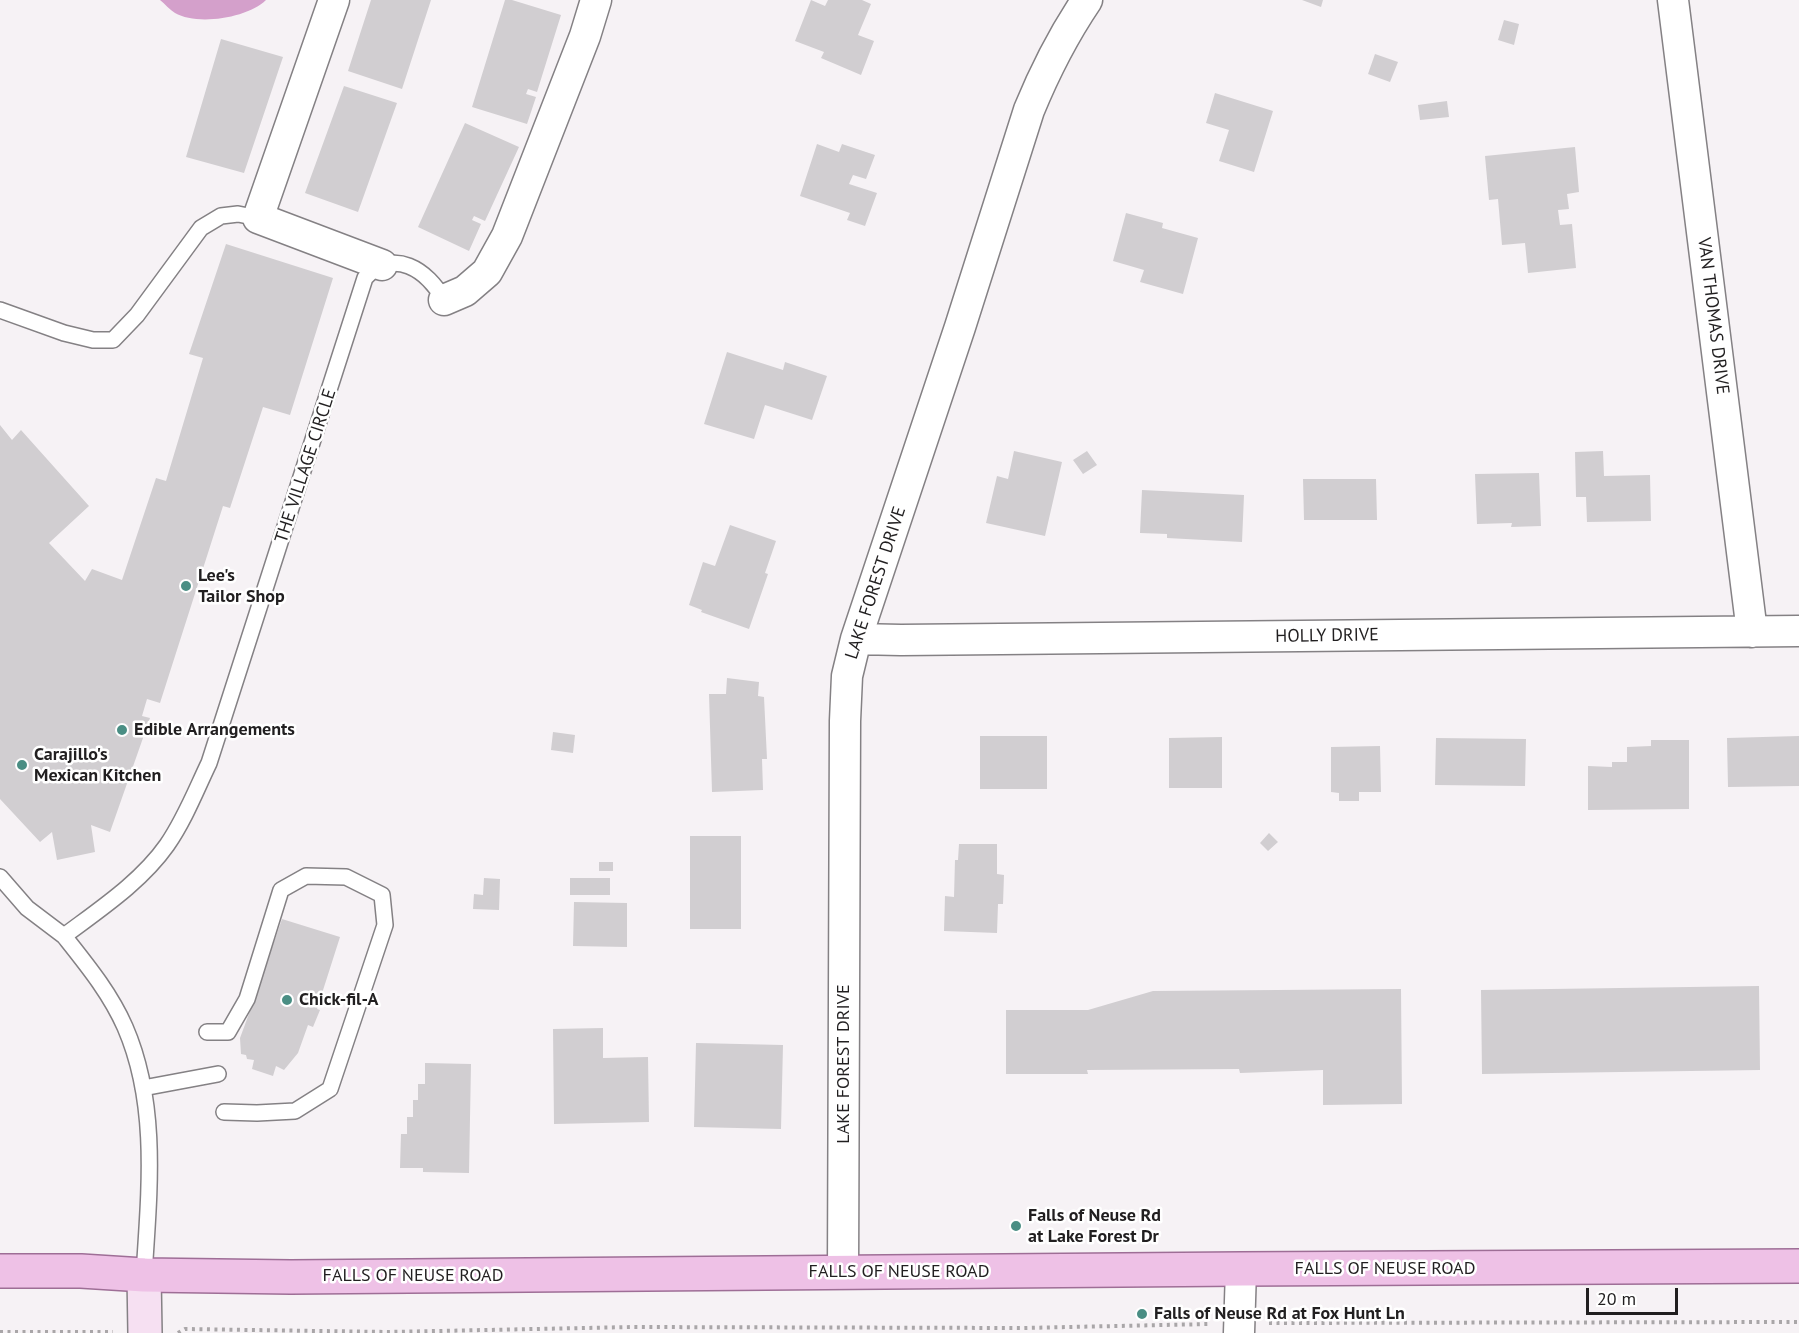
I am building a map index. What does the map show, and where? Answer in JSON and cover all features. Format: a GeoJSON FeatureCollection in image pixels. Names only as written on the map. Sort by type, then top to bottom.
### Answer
{"type":"FeatureCollection","features":[{"type":"Feature","properties":{"kind":"main road","name":"FALLS OF NEUSE ROAD"},"geometry":{"type":"LineString","coordinates":[[0,1271],[81,1271],[144,1275],[291,1278],[1799,1266]]}},
{"type":"Feature","properties":{"kind":"street"},"geometry":{"type":"LineString","coordinates":[[334,0],[258,218],[382,265]]}},
{"type":"Feature","properties":{"kind":"street"},"geometry":{"type":"LineString","coordinates":[[444,300],[465,291],[487,273],[507,236],[585,36],[596,0]]}},
{"type":"Feature","properties":{"kind":"street","name":"LAKE FOREST DRIVE"},"geometry":{"type":"LineString","coordinates":[[843,1272],[847,676],[856,639],[960,327],[1029,110],[1041,80],[1087,0]]}},
{"type":"Feature","properties":{"kind":"street","name":"VAN THOMAS DRIVE"},"geometry":{"type":"LineString","coordinates":[[1674,0],[1752,632]]}},
{"type":"Feature","properties":{"kind":"street","name":"HOLLY DRIVE"},"geometry":{"type":"LineString","coordinates":[[856,639],[1799,631]]}},
{"type":"Feature","properties":{"kind":"street"},"geometry":{"type":"LineString","coordinates":[[1239,1333],[1241,1269]]}},
{"type":"Feature","properties":{"kind":"street"},"geometry":{"type":"LineString","coordinates":[[144,1275],[145,1333]]}},
{"type":"Feature","properties":{"kind":"lane"},"geometry":{"type":"LineString","coordinates":[[0,310],[64,333],[93,340],[112,340],[136,315],[201,228],[221,216],[238,214],[258,218]]}},
{"type":"Feature","properties":{"kind":"lane"},"geometry":{"type":"LineString","coordinates":[[382,265],[404,265],[417,269],[437,287],[444,300]]}},
{"type":"Feature","properties":{"kind":"lane","name":"THE VILLAGE CIRCLE"},"geometry":{"type":"LineString","coordinates":[[64,936],[130,885],[166,846],[187,810],[209,763],[351,329],[365,278],[373,269],[382,265]]}},
{"type":"Feature","properties":{"kind":"lane"},"geometry":{"type":"LineString","coordinates":[[207,1032],[228,1032],[247,999],[281,890],[306,876],[346,877],[382,894],[385,925],[330,1089],[295,1111],[224,1112]]}},
{"type":"Feature","properties":{"kind":"lane"},"geometry":{"type":"LineString","coordinates":[[0,877],[27,908],[64,936],[95,974],[125,1027],[147,1105],[148,1202],[144,1275]]}},
{"type":"Feature","properties":{"kind":"lane"},"geometry":{"type":"LineString","coordinates":[[143,1088],[218,1074]]}},
{"type":"Feature","properties":{"kind":"path"},"geometry":{"type":"LineString","coordinates":[[1274,1323],[1799,1322]]}},
{"type":"Feature","properties":{"kind":"path"},"geometry":{"type":"LineString","coordinates":[[178,1333],[185,1329],[388,1332],[633,1327],[1022,1328],[1191,1324]]}},
{"type":"Feature","properties":{"kind":"path"},"geometry":{"type":"LineString","coordinates":[[0,1332],[108,1332]]}},
{"type":"Feature","properties":{"kind":"shaded area"},"geometry":{"type":"Polygon","coordinates":[[[160,0],[266,0],[258,6],[235,15],[196,19],[173,12],[160,0]]]}},
{"type":"Feature","properties":{"kind":"building"},"geometry":{"type":"Polygon","coordinates":[[[371,0],[431,0],[402,89],[348,71],[371,0]]]}},
{"type":"Feature","properties":{"kind":"building"},"geometry":{"type":"Polygon","coordinates":[[[505,0],[512,0],[561,15],[537,92],[528,89],[526,94],[536,97],[527,124],[472,107],[505,0]]]}},
{"type":"Feature","properties":{"kind":"building"},"geometry":{"type":"Polygon","coordinates":[[[811,0],[825,6],[828,0],[862,0],[871,4],[858,35],[874,41],[861,75],[821,58],[824,52],[795,41],[811,0]]]}},
{"type":"Feature","properties":{"kind":"building"},"geometry":{"type":"Polygon","coordinates":[[[1302,0],[1323,0],[1321,7],[1302,0]]]}},
{"type":"Feature","properties":{"kind":"building"},"geometry":{"type":"Polygon","coordinates":[[[1504,20],[1519,24],[1514,45],[1498,40],[1504,20]]]}},
{"type":"Feature","properties":{"kind":"building"},"geometry":{"type":"Polygon","coordinates":[[[221,39],[283,57],[244,173],[186,157],[221,39]]]}},
{"type":"Feature","properties":{"kind":"building"},"geometry":{"type":"Polygon","coordinates":[[[1375,54],[1398,62],[1390,82],[1368,74],[1375,54]]]}},
{"type":"Feature","properties":{"kind":"building"},"geometry":{"type":"Polygon","coordinates":[[[344,86],[397,103],[358,212],[305,193],[344,86]]]}},
{"type":"Feature","properties":{"kind":"building"},"geometry":{"type":"Polygon","coordinates":[[[1215,93],[1273,111],[1254,172],[1219,161],[1229,130],[1206,123],[1215,93]]]}},
{"type":"Feature","properties":{"kind":"building"},"geometry":{"type":"Polygon","coordinates":[[[1447,101],[1449,117],[1420,120],[1418,105],[1447,101]]]}},
{"type":"Feature","properties":{"kind":"building"},"geometry":{"type":"Polygon","coordinates":[[[465,123],[519,147],[485,221],[474,216],[472,220],[481,224],[469,251],[418,227],[465,123]]]}},
{"type":"Feature","properties":{"kind":"building"},"geometry":{"type":"Polygon","coordinates":[[[817,144],[839,152],[842,144],[875,155],[866,179],[853,175],[849,184],[877,193],[865,226],[847,220],[850,213],[800,196],[817,144]]]}},
{"type":"Feature","properties":{"kind":"building"},"geometry":{"type":"Polygon","coordinates":[[[1575,147],[1579,192],[1567,194],[1569,209],[1558,210],[1560,225],[1572,224],[1576,268],[1528,273],[1525,243],[1502,245],[1498,199],[1489,200],[1485,156],[1575,147]]]}},
{"type":"Feature","properties":{"kind":"building"},"geometry":{"type":"Polygon","coordinates":[[[1126,213],[1163,223],[1162,228],[1198,238],[1183,294],[1140,282],[1144,270],[1113,261],[1126,213]]]}},
{"type":"Feature","properties":{"kind":"building"},"geometry":{"type":"Polygon","coordinates":[[[226,244],[333,278],[290,415],[263,407],[230,508],[223,506],[160,703],[147,699],[142,716],[150,718],[110,832],[91,825],[95,852],[57,860],[52,832],[40,842],[0,799],[0,425],[12,440],[21,430],[89,506],[49,543],[85,581],[92,569],[122,580],[156,478],[166,481],[203,358],[189,354],[226,244]]]}},
{"type":"Feature","properties":{"kind":"building"},"geometry":{"type":"Polygon","coordinates":[[[727,352],[783,370],[785,362],[827,376],[812,420],[765,405],[754,439],[704,424],[727,352]]]}},
{"type":"Feature","properties":{"kind":"building"},"geometry":{"type":"Polygon","coordinates":[[[1014,451],[1062,462],[1045,536],[986,523],[997,476],[1008,479],[1014,451]]]}},
{"type":"Feature","properties":{"kind":"building"},"geometry":{"type":"Polygon","coordinates":[[[1087,451],[1097,465],[1083,474],[1073,460],[1087,451]]]}},
{"type":"Feature","properties":{"kind":"building"},"geometry":{"type":"Polygon","coordinates":[[[1603,451],[1604,476],[1650,475],[1651,521],[1587,522],[1586,497],[1576,497],[1575,452],[1603,451]]]}},
{"type":"Feature","properties":{"kind":"building"},"geometry":{"type":"Polygon","coordinates":[[[1539,473],[1541,526],[1511,527],[1512,523],[1477,524],[1475,474],[1539,473]]]}},
{"type":"Feature","properties":{"kind":"building"},"geometry":{"type":"Polygon","coordinates":[[[1303,479],[1376,479],[1377,520],[1304,520],[1303,479]]]}},
{"type":"Feature","properties":{"kind":"building"},"geometry":{"type":"Polygon","coordinates":[[[1142,490],[1244,495],[1242,542],[1167,538],[1167,534],[1140,533],[1142,490]]]}},
{"type":"Feature","properties":{"kind":"building"},"geometry":{"type":"Polygon","coordinates":[[[730,525],[776,541],[765,573],[768,574],[749,629],[701,612],[702,610],[689,605],[703,562],[715,566],[730,525]]]}},
{"type":"Feature","properties":{"kind":"building"},"geometry":{"type":"Polygon","coordinates":[[[727,678],[759,682],[758,696],[764,697],[767,759],[762,759],[763,790],[712,792],[709,694],[726,694],[727,678]]]}},
{"type":"Feature","properties":{"kind":"building"},"geometry":{"type":"Polygon","coordinates":[[[553,732],[575,735],[573,753],[551,750],[553,732]]]}},
{"type":"Feature","properties":{"kind":"building"},"geometry":{"type":"Polygon","coordinates":[[[980,736],[1047,736],[1047,789],[980,789],[980,736]]]}},
{"type":"Feature","properties":{"kind":"building"},"geometry":{"type":"Polygon","coordinates":[[[1799,736],[1799,786],[1728,787],[1727,738],[1799,736]]]}},
{"type":"Feature","properties":{"kind":"building"},"geometry":{"type":"Polygon","coordinates":[[[1222,737],[1222,788],[1169,788],[1169,738],[1222,737]]]}},
{"type":"Feature","properties":{"kind":"building"},"geometry":{"type":"Polygon","coordinates":[[[1436,738],[1526,739],[1525,786],[1435,785],[1436,738]]]}},
{"type":"Feature","properties":{"kind":"building"},"geometry":{"type":"Polygon","coordinates":[[[1651,740],[1689,740],[1689,809],[1588,810],[1588,766],[1612,767],[1612,762],[1627,762],[1627,747],[1651,746],[1651,740]]]}},
{"type":"Feature","properties":{"kind":"building"},"geometry":{"type":"Polygon","coordinates":[[[1380,746],[1381,792],[1359,792],[1359,801],[1339,801],[1339,793],[1331,792],[1331,747],[1380,746]]]}},
{"type":"Feature","properties":{"kind":"building"},"geometry":{"type":"Polygon","coordinates":[[[1269,833],[1278,842],[1268,851],[1260,843],[1269,833]]]}},
{"type":"Feature","properties":{"kind":"building"},"geometry":{"type":"Polygon","coordinates":[[[690,836],[741,836],[741,929],[690,929],[690,836]]]}},
{"type":"Feature","properties":{"kind":"building"},"geometry":{"type":"Polygon","coordinates":[[[959,844],[997,844],[997,874],[1004,875],[1003,904],[998,904],[997,933],[944,931],[945,896],[954,897],[955,860],[958,860],[959,844]]]}},
{"type":"Feature","properties":{"kind":"building"},"geometry":{"type":"Polygon","coordinates":[[[599,862],[613,862],[613,871],[599,871],[599,862]]]}},
{"type":"Feature","properties":{"kind":"building"},"geometry":{"type":"Polygon","coordinates":[[[484,878],[500,879],[499,910],[473,909],[474,894],[483,895],[484,878]]]}},
{"type":"Feature","properties":{"kind":"building"},"geometry":{"type":"Polygon","coordinates":[[[570,878],[610,878],[610,895],[570,895],[570,878]]]}},
{"type":"Feature","properties":{"kind":"building"},"geometry":{"type":"Polygon","coordinates":[[[574,902],[627,903],[627,947],[573,946],[574,902]]]}},
{"type":"Feature","properties":{"kind":"building","name":"Chick-fil-A"},"geometry":{"type":"Polygon","coordinates":[[[282,919],[340,937],[317,1009],[320,1010],[313,1027],[308,1025],[298,1053],[284,1070],[276,1066],[273,1076],[252,1069],[254,1060],[247,1059],[246,1055],[241,1054],[240,1038],[257,992],[253,991],[262,976],[282,919]]]}},
{"type":"Feature","properties":{"kind":"building"},"geometry":{"type":"Polygon","coordinates":[[[1759,986],[1760,1070],[1482,1074],[1481,990],[1759,986]]]}},
{"type":"Feature","properties":{"kind":"building"},"geometry":{"type":"Polygon","coordinates":[[[1401,989],[1402,1104],[1323,1105],[1323,1070],[1240,1073],[1239,1069],[1087,1070],[1088,1074],[1006,1074],[1006,1010],[1088,1010],[1153,991],[1401,989]]]}},
{"type":"Feature","properties":{"kind":"building"},"geometry":{"type":"Polygon","coordinates":[[[603,1028],[603,1058],[648,1057],[649,1122],[554,1124],[553,1029],[603,1028]]]}},
{"type":"Feature","properties":{"kind":"building"},"geometry":{"type":"Polygon","coordinates":[[[696,1043],[783,1045],[781,1129],[694,1127],[696,1043]]]}},
{"type":"Feature","properties":{"kind":"building"},"geometry":{"type":"Polygon","coordinates":[[[425,1063],[471,1064],[469,1173],[423,1172],[423,1168],[400,1168],[401,1134],[407,1134],[407,1117],[413,1117],[413,1100],[418,1100],[418,1084],[425,1084],[425,1063]]]}},
{"type":"Feature","properties":{"kind":"place","name":"Lee's Tailor Shop"},"geometry":{"type":"Point","coordinates":[186,586]}},
{"type":"Feature","properties":{"kind":"place","name":"Edible Arrangements"},"geometry":{"type":"Point","coordinates":[122,730]}},
{"type":"Feature","properties":{"kind":"place","name":"Carajillo's Mexican Kitchen"},"geometry":{"type":"Point","coordinates":[22,765]}},
{"type":"Feature","properties":{"kind":"place","name":"Chick-fil-A"},"geometry":{"type":"Point","coordinates":[287,1000]}},
{"type":"Feature","properties":{"kind":"place","name":"Falls of Neuse Rd at Lake Forest Dr"},"geometry":{"type":"Point","coordinates":[1016,1226]}},
{"type":"Feature","properties":{"kind":"place","name":"Falls of Neuse Rd at Fox Hunt Ln"},"geometry":{"type":"Point","coordinates":[1142,1314]}}]}
